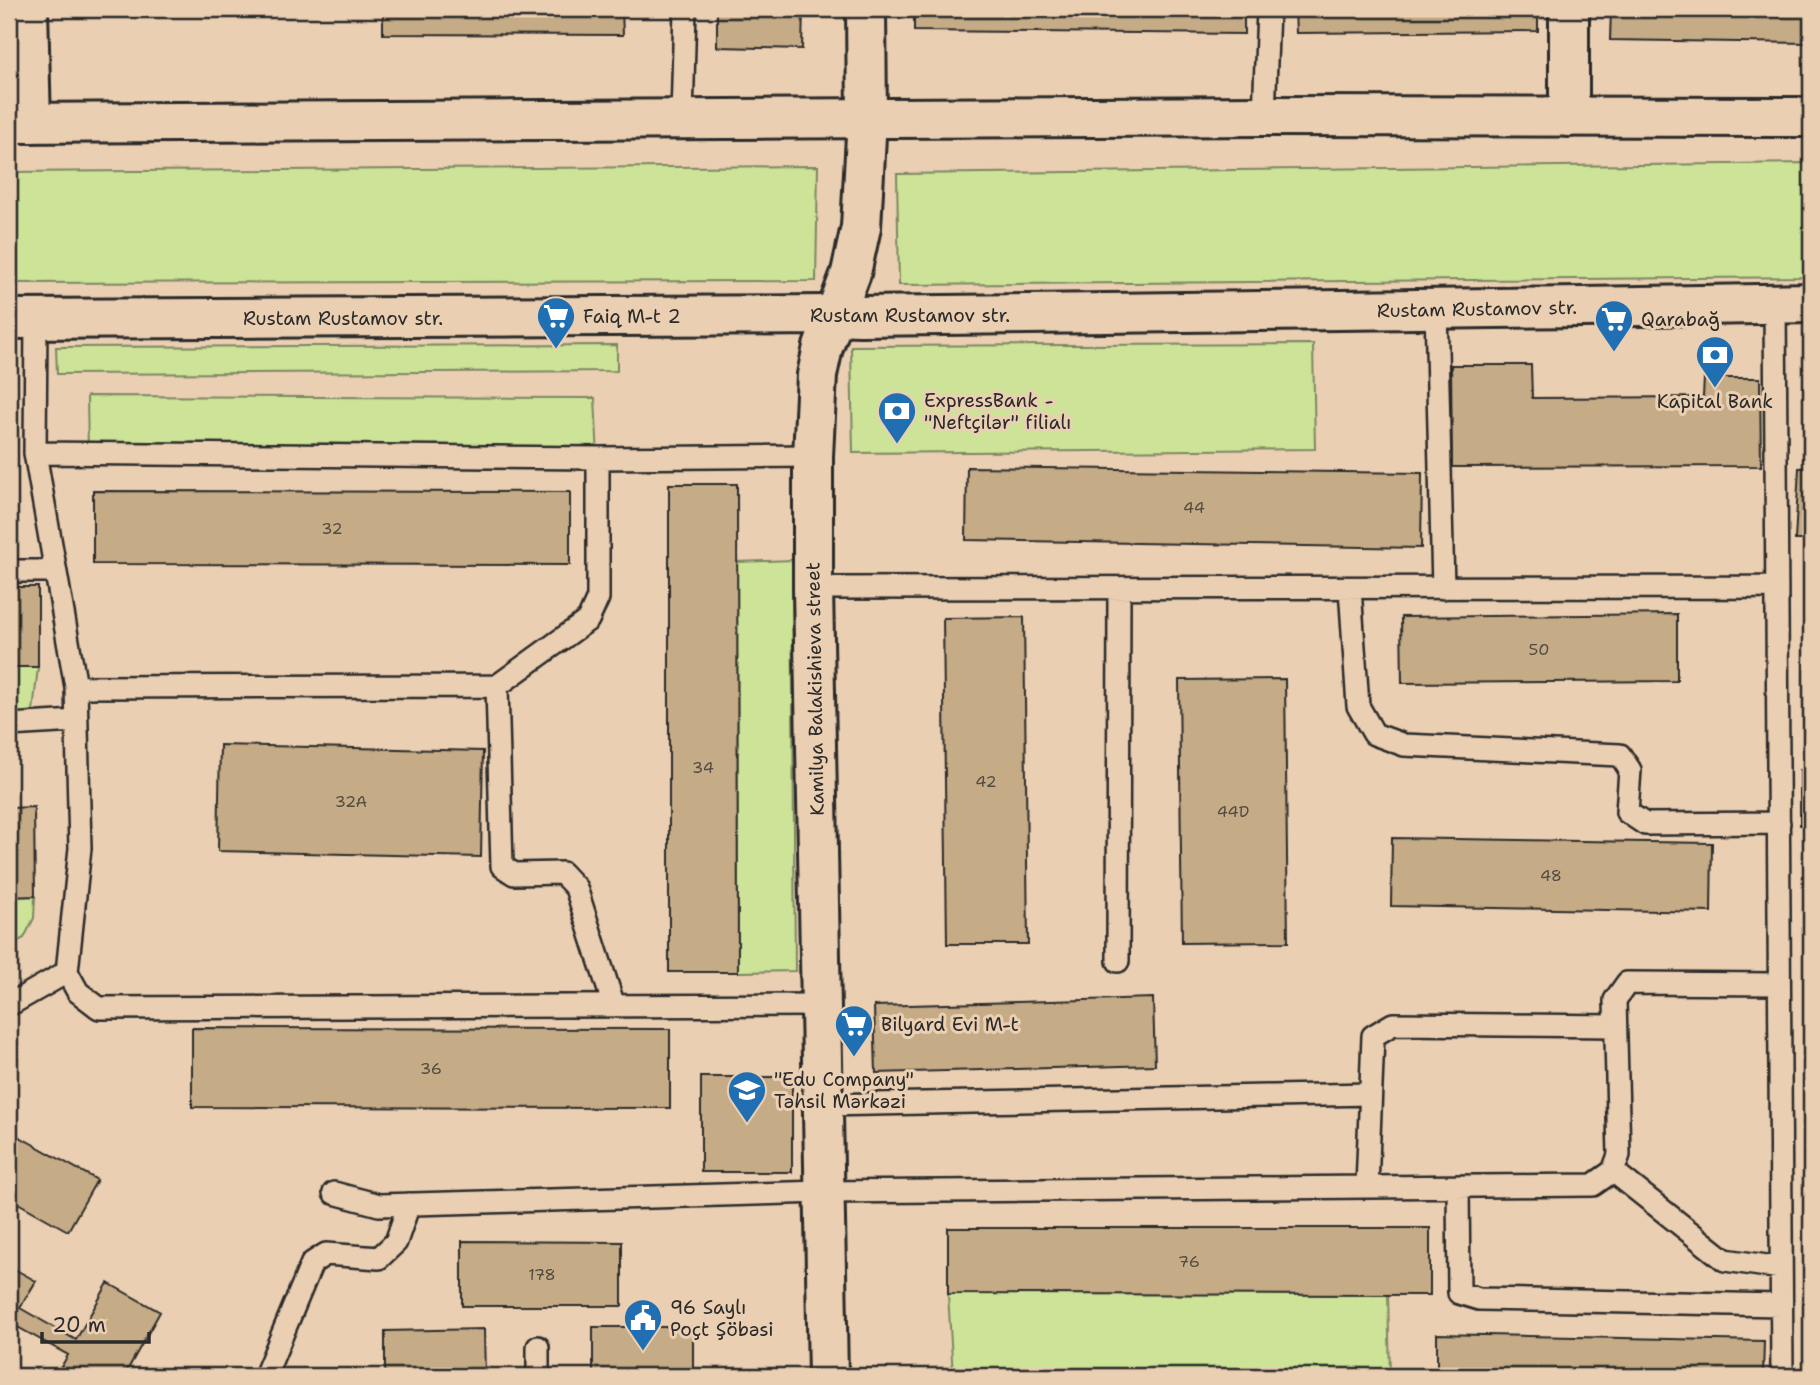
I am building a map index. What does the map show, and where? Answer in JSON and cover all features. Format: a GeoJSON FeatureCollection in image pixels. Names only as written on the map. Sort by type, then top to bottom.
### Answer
{"type":"FeatureCollection","features":[{"type":"Feature","properties":{"kind":"main road"},"geometry":{"type":"LineString","coordinates":[[28,9],[20,123],[1264,116],[1811,117]]}},
{"type":"Feature","properties":{"kind":"main road","name":"Kamilya Balakishieva street"},"geometry":{"type":"LineString","coordinates":[[828,1376],[813,588],[813,456],[817,375],[823,346],[851,273],[861,227],[867,118],[866,9]]}},
{"type":"Feature","properties":{"kind":"main road"},"geometry":{"type":"LineString","coordinates":[[1569,9],[1569,117]]}},
{"type":"Feature","properties":{"kind":"main road","name":"Rustam Rustamov str."},"geometry":{"type":"LineString","coordinates":[[22,319],[860,316],[1793,303]]}},
{"type":"Feature","properties":{"kind":"lane"},"geometry":{"type":"LineString","coordinates":[[682,118],[685,9]]}},
{"type":"Feature","properties":{"kind":"lane"},"geometry":{"type":"LineString","coordinates":[[1264,116],[1268,9]]}},
{"type":"Feature","properties":{"kind":"lane"},"geometry":{"type":"LineString","coordinates":[[1782,1376],[1777,587],[1793,303]]}},
{"type":"Feature","properties":{"kind":"lane"},"geometry":{"type":"LineString","coordinates":[[1436,309],[1443,588]]}},
{"type":"Feature","properties":{"kind":"lane"},"geometry":{"type":"LineString","coordinates":[[22,319],[35,453],[76,687],[79,848],[67,972],[78,992],[99,1008],[821,1005]]}},
{"type":"Feature","properties":{"kind":"lane"},"geometry":{"type":"LineString","coordinates":[[35,453],[598,458],[813,456]]}},
{"type":"Feature","properties":{"kind":"lane"},"geometry":{"type":"LineString","coordinates":[[76,687],[496,686],[588,620],[598,598],[598,458]]}},
{"type":"Feature","properties":{"kind":"lane"},"geometry":{"type":"LineString","coordinates":[[9,571],[55,571]]}},
{"type":"Feature","properties":{"kind":"lane"},"geometry":{"type":"LineString","coordinates":[[813,588],[1777,587]]}},
{"type":"Feature","properties":{"kind":"lane"},"geometry":{"type":"LineString","coordinates":[[1118,961],[1119,588]]}},
{"type":"Feature","properties":{"kind":"lane"},"geometry":{"type":"LineString","coordinates":[[1350,588],[1358,706],[1374,734],[1404,745],[1620,755],[1630,770],[1627,812],[1646,824],[1779,823]]}},
{"type":"Feature","properties":{"kind":"lane"},"geometry":{"type":"LineString","coordinates":[[496,686],[502,866],[514,874],[562,873],[576,888],[614,1006]]}},
{"type":"Feature","properties":{"kind":"lane"},"geometry":{"type":"LineString","coordinates":[[9,725],[76,721]]}},
{"type":"Feature","properties":{"kind":"lane"},"geometry":{"type":"LineString","coordinates":[[9,1005],[67,972]]}},
{"type":"Feature","properties":{"kind":"lane"},"geometry":{"type":"LineString","coordinates":[[334,1193],[379,1205],[824,1192],[1593,1185],[1613,1171],[1619,1155],[1615,1000],[1627,983],[1779,984]]}},
{"type":"Feature","properties":{"kind":"lane"},"geometry":{"type":"LineString","coordinates":[[1367,1187],[1373,1036],[1393,1024],[1615,1026]]}},
{"type":"Feature","properties":{"kind":"lane"},"geometry":{"type":"LineString","coordinates":[[823,1105],[1370,1094]]}},
{"type":"Feature","properties":{"kind":"lane"},"geometry":{"type":"LineString","coordinates":[[1613,1171],[1725,1261],[1781,1268]]}},
{"type":"Feature","properties":{"kind":"lane"},"geometry":{"type":"LineString","coordinates":[[1458,1186],[1460,1293],[1479,1299],[1782,1305]]}},
{"type":"Feature","properties":{"kind":"lane"},"geometry":{"type":"LineString","coordinates":[[265,1376],[312,1263],[326,1254],[379,1258],[396,1242],[409,1204]]}},
{"type":"Feature","properties":{"kind":"lane"},"geometry":{"type":"LineString","coordinates":[[538,1347],[538,1376]]}},
{"type":"Feature","properties":{"kind":"green space"},"geometry":{"type":"Polygon","coordinates":[[[1811,163],[1811,277],[899,285],[897,174],[1811,163]]]}},
{"type":"Feature","properties":{"kind":"green space"},"geometry":{"type":"Polygon","coordinates":[[[818,166],[816,281],[9,283],[9,172],[818,166]]]}},
{"type":"Feature","properties":{"kind":"green space"},"geometry":{"type":"Polygon","coordinates":[[[1313,344],[1315,449],[853,453],[851,346],[1313,344]]]}},
{"type":"Feature","properties":{"kind":"green space"},"geometry":{"type":"Polygon","coordinates":[[[617,345],[617,371],[57,374],[56,347],[617,345]]]}},
{"type":"Feature","properties":{"kind":"green space"},"geometry":{"type":"Polygon","coordinates":[[[87,396],[595,398],[598,458],[88,454],[87,396]]]}},
{"type":"Feature","properties":{"kind":"green space"},"geometry":{"type":"Polygon","coordinates":[[[792,560],[795,971],[738,972],[737,562],[792,560]]]}},
{"type":"Feature","properties":{"kind":"green space"},"geometry":{"type":"Polygon","coordinates":[[[9,667],[38,667],[32,720],[9,720],[9,667]]]}},
{"type":"Feature","properties":{"kind":"green space"},"geometry":{"type":"Polygon","coordinates":[[[35,896],[34,918],[24,938],[9,946],[9,897],[35,896]]]}},
{"type":"Feature","properties":{"kind":"green space"},"geometry":{"type":"Polygon","coordinates":[[[948,1294],[1388,1294],[1390,1376],[953,1376],[948,1294]]]}},
{"type":"Feature","properties":{"kind":"building"},"geometry":{"type":"Polygon","coordinates":[[[383,9],[622,9],[623,35],[383,34],[383,9]]]}},
{"type":"Feature","properties":{"kind":"building"},"geometry":{"type":"Polygon","coordinates":[[[717,9],[803,9],[802,49],[717,47],[717,9]]]}},
{"type":"Feature","properties":{"kind":"building"},"geometry":{"type":"Polygon","coordinates":[[[914,9],[1244,9],[1244,34],[914,31],[914,9]]]}},
{"type":"Feature","properties":{"kind":"building"},"geometry":{"type":"Polygon","coordinates":[[[1295,9],[1538,9],[1538,31],[1296,33],[1295,9]]]}},
{"type":"Feature","properties":{"kind":"building"},"geometry":{"type":"Polygon","coordinates":[[[1611,9],[1811,9],[1811,43],[1610,40],[1611,9]]]}},
{"type":"Feature","properties":{"kind":"building"},"geometry":{"type":"Polygon","coordinates":[[[1451,365],[1531,365],[1532,398],[1703,397],[1704,378],[1760,378],[1761,466],[1452,467],[1451,365]]]}},
{"type":"Feature","properties":{"kind":"building"},"geometry":{"type":"Polygon","coordinates":[[[967,467],[1422,473],[1421,548],[966,540],[967,467]]]}},
{"type":"Feature","properties":{"kind":"building"},"geometry":{"type":"Polygon","coordinates":[[[1811,467],[1811,540],[1795,540],[1799,468],[1811,467]]]}},
{"type":"Feature","properties":{"kind":"building"},"geometry":{"type":"Polygon","coordinates":[[[669,484],[737,484],[738,972],[669,972],[669,484]]]}},
{"type":"Feature","properties":{"kind":"building"},"geometry":{"type":"Polygon","coordinates":[[[93,491],[570,492],[570,565],[93,564],[93,491]]]}},
{"type":"Feature","properties":{"kind":"building"},"geometry":{"type":"Polygon","coordinates":[[[9,587],[38,587],[38,667],[9,667],[9,587]]]}},
{"type":"Feature","properties":{"kind":"building"},"geometry":{"type":"Polygon","coordinates":[[[1677,614],[1677,681],[1402,683],[1401,617],[1677,614]]]}},
{"type":"Feature","properties":{"kind":"building"},"geometry":{"type":"Polygon","coordinates":[[[1024,617],[1028,944],[947,944],[943,618],[1024,617]]]}},
{"type":"Feature","properties":{"kind":"building"},"geometry":{"type":"Polygon","coordinates":[[[1285,679],[1288,942],[1182,943],[1179,680],[1285,679]]]}},
{"type":"Feature","properties":{"kind":"building"},"geometry":{"type":"Polygon","coordinates":[[[220,745],[483,751],[481,857],[218,851],[220,745]]]}},
{"type":"Feature","properties":{"kind":"building"},"geometry":{"type":"Polygon","coordinates":[[[1800,770],[1811,770],[1811,825],[1800,825],[1800,770]]]}},
{"type":"Feature","properties":{"kind":"building"},"geometry":{"type":"Polygon","coordinates":[[[34,807],[35,896],[9,897],[9,808],[34,807]]]}},
{"type":"Feature","properties":{"kind":"building"},"geometry":{"type":"Polygon","coordinates":[[[1392,838],[1712,843],[1711,912],[1391,906],[1392,838]]]}},
{"type":"Feature","properties":{"kind":"building"},"geometry":{"type":"Polygon","coordinates":[[[1153,998],[1155,1065],[876,1073],[874,1006],[1153,998]]]}},
{"type":"Feature","properties":{"kind":"building"},"geometry":{"type":"Polygon","coordinates":[[[192,1028],[670,1029],[670,1108],[192,1107],[192,1028]]]}},
{"type":"Feature","properties":{"kind":"building","name":"\"Edu Company\" Təhsil Mərkəzi"},"geometry":{"type":"Polygon","coordinates":[[[701,1077],[792,1077],[792,1172],[701,1172],[701,1077]]]}},
{"type":"Feature","properties":{"kind":"building"},"geometry":{"type":"Polygon","coordinates":[[[9,1131],[97,1180],[68,1231],[16,1202],[9,1214],[9,1131]]]}},
{"type":"Feature","properties":{"kind":"building"},"geometry":{"type":"Polygon","coordinates":[[[948,1228],[1430,1228],[1430,1295],[948,1294],[948,1228]]]}},
{"type":"Feature","properties":{"kind":"building"},"geometry":{"type":"Polygon","coordinates":[[[462,1241],[622,1242],[622,1306],[462,1306],[462,1241]]]}},
{"type":"Feature","properties":{"kind":"building"},"geometry":{"type":"Polygon","coordinates":[[[9,1266],[36,1281],[20,1308],[76,1340],[108,1283],[160,1312],[124,1376],[56,1376],[68,1355],[12,1324],[9,1329],[9,1266]]]}},
{"type":"Feature","properties":{"kind":"building","name":"96 Saylı Poçt Şöbəsi"},"geometry":{"type":"Polygon","coordinates":[[[593,1327],[693,1327],[693,1376],[593,1376],[593,1327]]]}},
{"type":"Feature","properties":{"kind":"building"},"geometry":{"type":"Polygon","coordinates":[[[484,1329],[485,1376],[385,1376],[385,1331],[484,1329]]]}},
{"type":"Feature","properties":{"kind":"building"},"geometry":{"type":"Polygon","coordinates":[[[1437,1334],[1764,1341],[1763,1376],[1437,1376],[1437,1334]]]}},
{"type":"Feature","properties":{"kind":"place","name":"Faiq M-t 2"},"geometry":{"type":"Point","coordinates":[556,350]}},
{"type":"Feature","properties":{"kind":"place","name":"Qarabağ"},"geometry":{"type":"Point","coordinates":[1614,353]}},
{"type":"Feature","properties":{"kind":"place","name":"Kapital Bank"},"geometry":{"type":"Point","coordinates":[1715,389]}},
{"type":"Feature","properties":{"kind":"place","name":"ExpressBank - \"Neftçilər\" filialı"},"geometry":{"type":"Point","coordinates":[897,445]}},
{"type":"Feature","properties":{"kind":"place","name":"Bilyard Evi M-t"},"geometry":{"type":"Point","coordinates":[854,1058]}},
{"type":"Feature","properties":{"kind":"place","name":"\"Edu Company\" Təhsil Mərkəzi"},"geometry":{"type":"Point","coordinates":[747,1124]}},
{"type":"Feature","properties":{"kind":"place","name":"96 Saylı Poçt Şöbəsi"},"geometry":{"type":"Point","coordinates":[643,1352]}}]}
